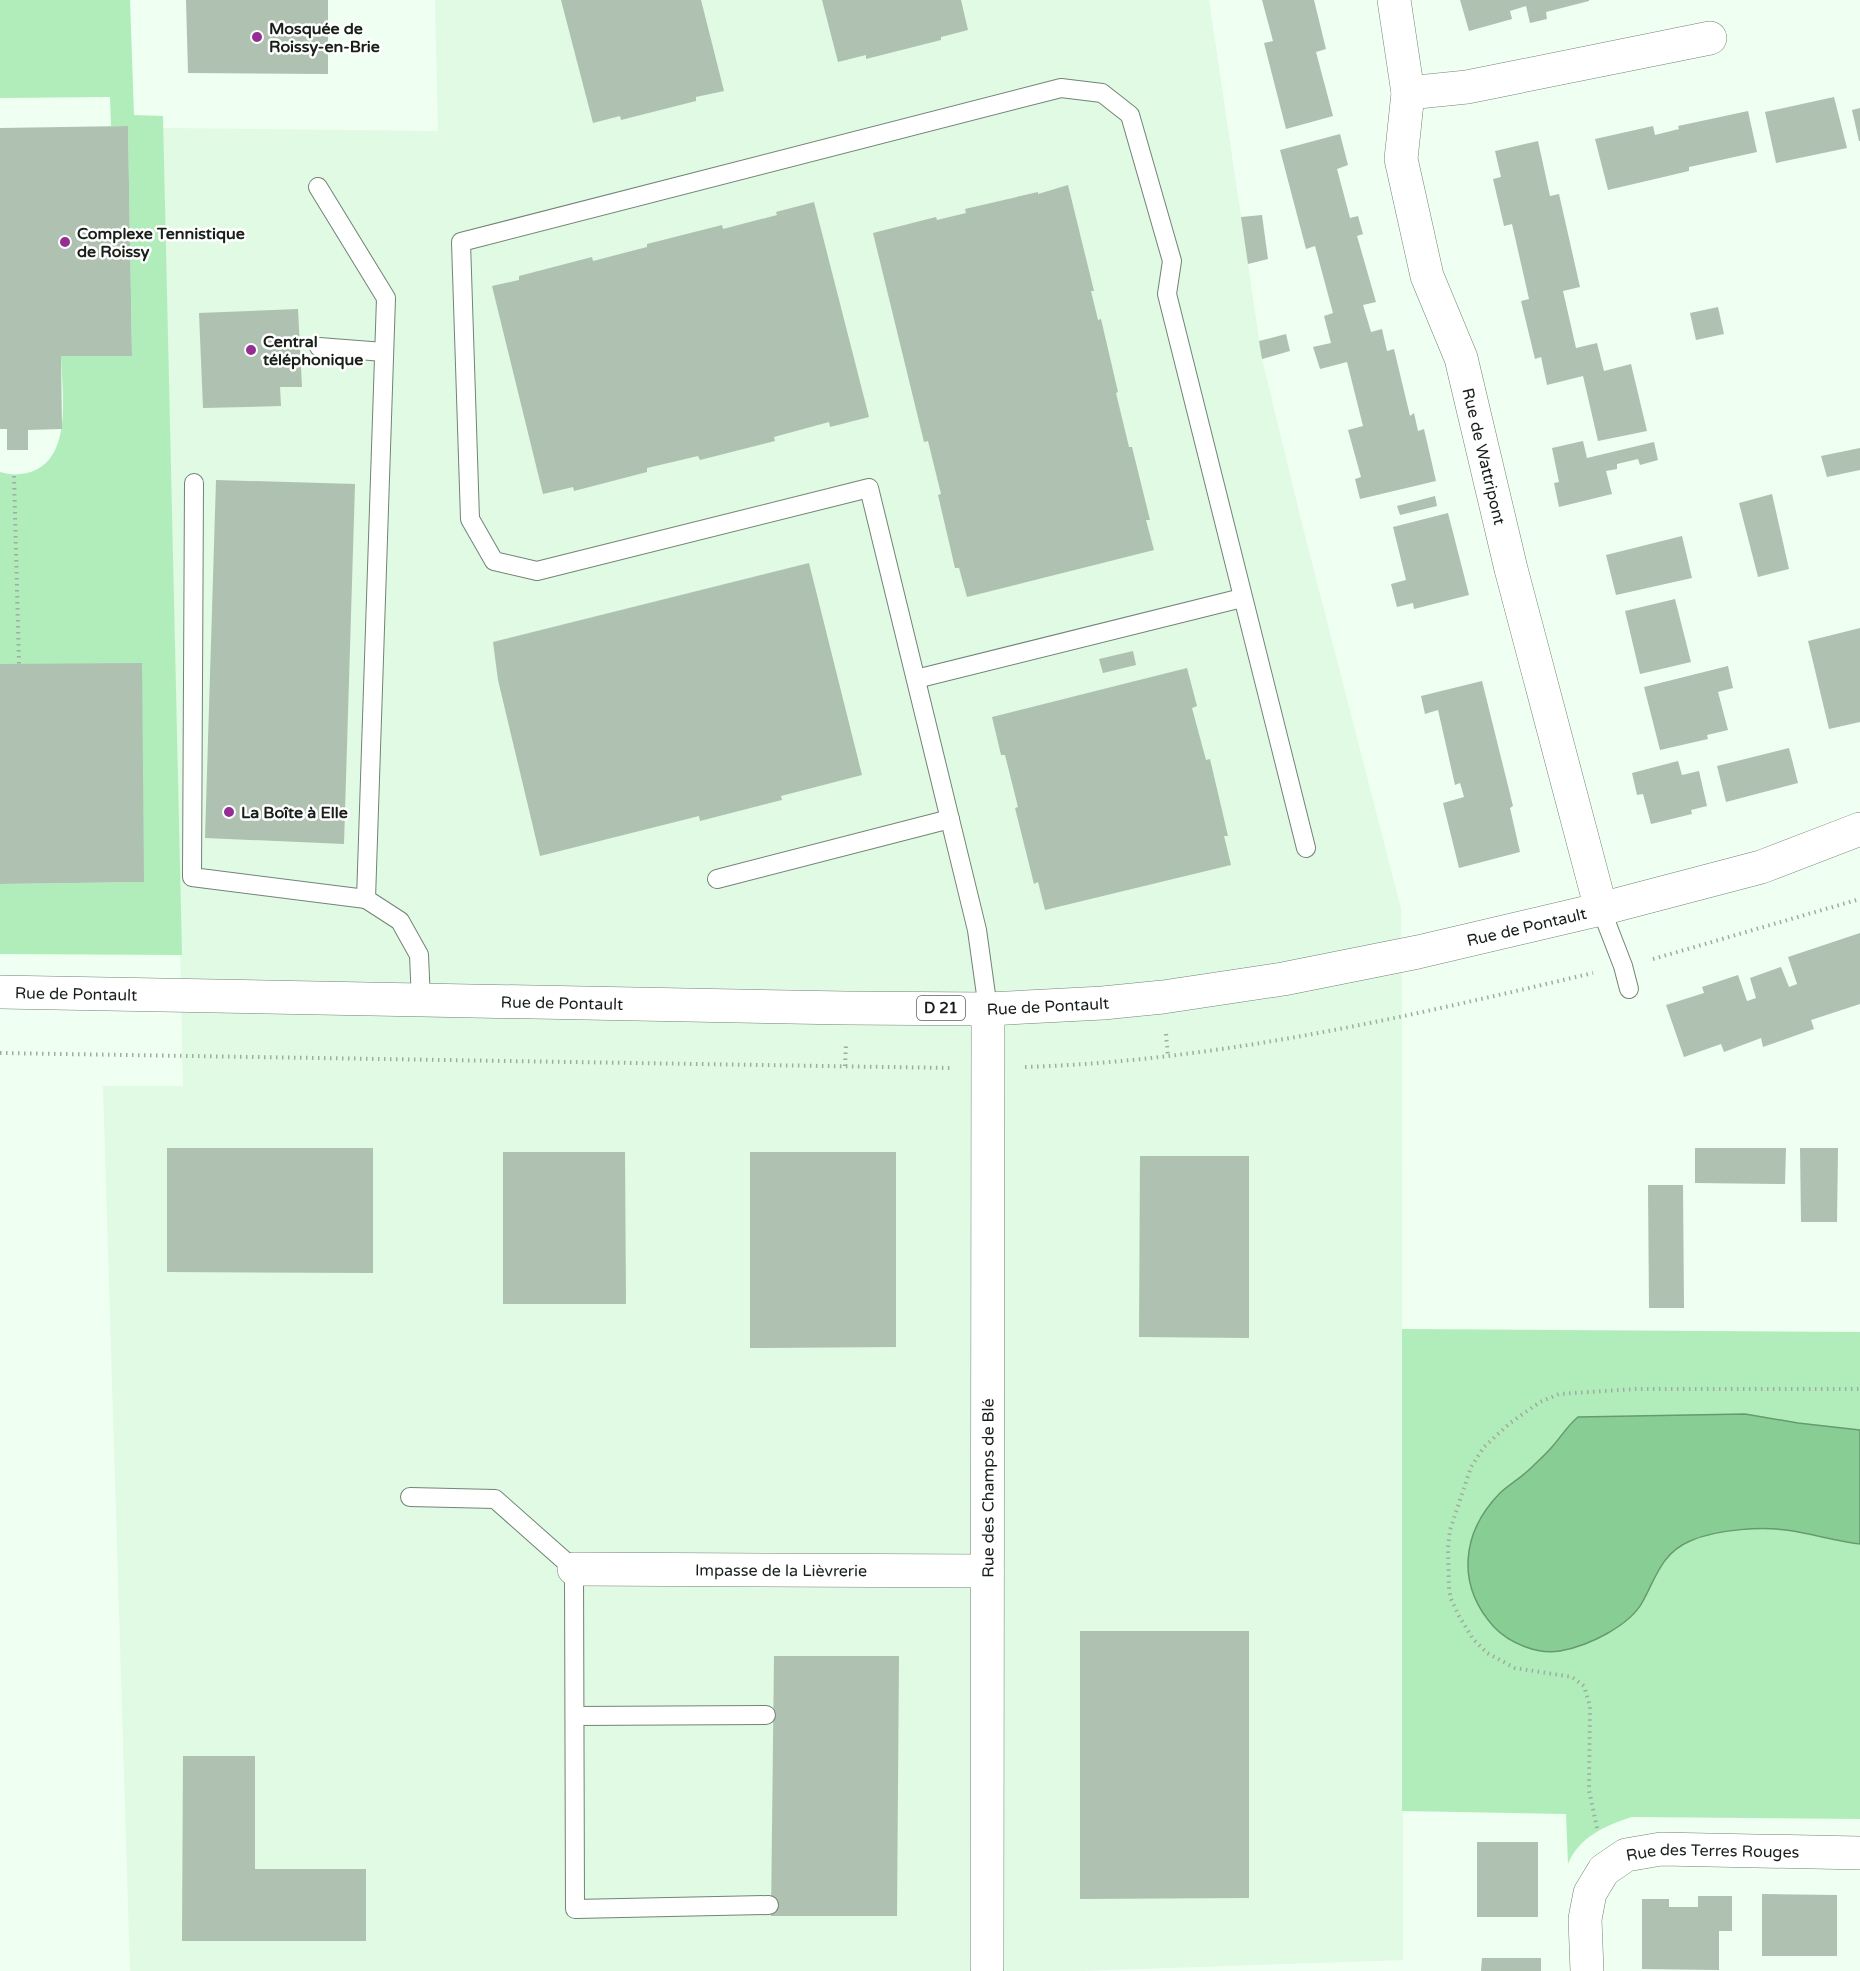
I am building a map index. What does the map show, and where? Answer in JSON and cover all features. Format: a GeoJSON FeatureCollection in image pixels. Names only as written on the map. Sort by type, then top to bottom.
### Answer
{"type":"FeatureCollection","features":[{"type":"Feature","properties":{"kind":"street","name":"Rue de Wattripont"},"geometry":{"type":"LineString","coordinates":[[1394,0],[1408,93],[1401,159],[1426,276],[1461,358],[1511,569],[1601,909]]}},
{"type":"Feature","properties":{"kind":"street"},"geometry":{"type":"LineString","coordinates":[[1408,93],[1467,87],[1710,39]]}},
{"type":"Feature","properties":{"kind":"street","name":"Rue de Pontault"},"geometry":{"type":"LineString","coordinates":[[0,992],[988,1009],[1139,1000],[1283,979],[1418,952],[1601,909],[1761,867],[1860,829]]}},
{"type":"Feature","properties":{"kind":"street","name":"Rue des Champs de Blé"},"geometry":{"type":"LineString","coordinates":[[987,1968],[988,1009]]}},
{"type":"Feature","properties":{"kind":"street","name":"Impasse de la Lièvrerie"},"geometry":{"type":"LineString","coordinates":[[574,1569],[987,1571]]}},
{"type":"Feature","properties":{"kind":"street","name":"Rue des Terres Rouges"},"geometry":{"type":"LineString","coordinates":[[1587,1971],[1585,1919],[1590,1893],[1604,1870],[1626,1855],[1660,1849],[1860,1853]]}},
{"type":"Feature","properties":{"kind":"lane"},"geometry":{"type":"LineString","coordinates":[[988,1009],[977,930],[868,488],[537,572],[494,561],[470,519],[461,242],[1061,88],[1102,93],[1130,115],[1172,261],[1167,294],[1306,848]]}},
{"type":"Feature","properties":{"kind":"lane"},"geometry":{"type":"LineString","coordinates":[[318,187],[386,298],[366,899]]}},
{"type":"Feature","properties":{"kind":"lane"},"geometry":{"type":"LineString","coordinates":[[320,347],[384,352]]}},
{"type":"Feature","properties":{"kind":"lane"},"geometry":{"type":"LineString","coordinates":[[194,483],[192,877],[366,899],[400,921],[419,955],[421,1001]]}},
{"type":"Feature","properties":{"kind":"lane"},"geometry":{"type":"LineString","coordinates":[[916,679],[1242,598]]}},
{"type":"Feature","properties":{"kind":"lane"},"geometry":{"type":"LineString","coordinates":[[717,879],[950,819]]}},
{"type":"Feature","properties":{"kind":"lane"},"geometry":{"type":"LineString","coordinates":[[1601,909],[1623,966],[1629,989]]}},
{"type":"Feature","properties":{"kind":"lane"},"geometry":{"type":"LineString","coordinates":[[410,1497],[495,1498],[574,1569],[575,1909],[769,1905]]}},
{"type":"Feature","properties":{"kind":"lane"},"geometry":{"type":"LineString","coordinates":[[574,1716],[766,1714]]}},
{"type":"Feature","properties":{"kind":"path"},"geometry":{"type":"LineString","coordinates":[[14,476],[19,664]]}},
{"type":"Feature","properties":{"kind":"path"},"geometry":{"type":"LineString","coordinates":[[1599,1835],[1589,1790],[1590,1706],[1584,1686],[1572,1677],[1525,1671],[1495,1658],[1473,1639],[1451,1599],[1448,1578],[1450,1530],[1465,1484],[1477,1458],[1491,1440],[1529,1408],[1550,1396],[1559,1394],[1635,1389],[1860,1389]]}},
{"type":"Feature","properties":{"kind":"shaded area"},"geometry":{"type":"Polygon","coordinates":[[[0,0],[130,0],[134,115],[163,116],[182,955],[0,954],[0,884],[144,882],[0,664],[0,472],[27,473],[42,466],[52,455],[59,441],[62,424],[61,356],[132,356],[128,126],[111,126],[110,97],[0,98],[0,0]]]}},
{"type":"Feature","properties":{"kind":"shaded area"},"geometry":{"type":"Polygon","coordinates":[[[435,0],[1209,0],[1262,359],[1401,909],[1403,1960],[1080,1971],[130,1971],[103,1086],[183,1086],[163,128],[438,131],[435,0]]]}},
{"type":"Feature","properties":{"kind":"shaded area"},"geometry":{"type":"Polygon","coordinates":[[[1402,1329],[1860,1332],[1860,1819],[1632,1817],[1594,1833],[1579,1846],[1568,1864],[1566,1814],[1402,1811],[1402,1329]]]}},
{"type":"Feature","properties":{"kind":"shaded area"},"geometry":{"type":"Polygon","coordinates":[[[1745,1414],[1860,1430],[1860,1544],[1781,1530],[1755,1529],[1713,1534],[1690,1541],[1673,1552],[1661,1566],[1637,1610],[1607,1634],[1595,1640],[1560,1651],[1543,1651],[1516,1643],[1494,1627],[1473,1594],[1469,1577],[1468,1559],[1477,1525],[1500,1493],[1544,1456],[1578,1417],[1745,1414]]]}},
{"type":"Feature","properties":{"kind":"building","name":"Mosquée de Roissy-en-Brie"},"geometry":{"type":"Polygon","coordinates":[[[186,0],[328,0],[328,74],[188,73],[186,0]]]}},
{"type":"Feature","properties":{"kind":"building"},"geometry":{"type":"Polygon","coordinates":[[[561,0],[701,0],[724,91],[696,97],[696,101],[621,120],[620,116],[593,123],[561,0]]]}},
{"type":"Feature","properties":{"kind":"building"},"geometry":{"type":"Polygon","coordinates":[[[822,0],[961,0],[968,30],[941,37],[941,40],[866,59],[866,55],[838,62],[822,0]]]}},
{"type":"Feature","properties":{"kind":"building"},"geometry":{"type":"Polygon","coordinates":[[[1262,0],[1314,0],[1326,49],[1316,52],[1333,116],[1286,129],[1264,43],[1273,41],[1262,0]]]}},
{"type":"Feature","properties":{"kind":"building"},"geometry":{"type":"Polygon","coordinates":[[[1460,0],[1589,1],[1546,12],[1547,19],[1530,23],[1526,6],[1510,11],[1512,19],[1469,31],[1460,0]]]}},
{"type":"Feature","properties":{"kind":"building"},"geometry":{"type":"Polygon","coordinates":[[[1834,97],[1847,148],[1776,163],[1765,112],[1834,97]]]}},
{"type":"Feature","properties":{"kind":"building"},"geometry":{"type":"Polygon","coordinates":[[[1860,108],[1860,141],[1859,141],[1852,110],[1860,108]]]}},
{"type":"Feature","properties":{"kind":"building"},"geometry":{"type":"Polygon","coordinates":[[[1748,111],[1757,152],[1689,167],[1689,171],[1608,190],[1595,139],[1653,126],[1655,135],[1679,129],[1678,126],[1748,111]]]}},
{"type":"Feature","properties":{"kind":"building","name":"Complexe Tennistique de Roissy"},"geometry":{"type":"Polygon","coordinates":[[[128,126],[132,356],[61,356],[62,429],[28,430],[28,450],[7,450],[7,429],[0,429],[0,128],[128,126]]]}},
{"type":"Feature","properties":{"kind":"building"},"geometry":{"type":"Polygon","coordinates":[[[1340,134],[1348,165],[1337,169],[1350,218],[1358,216],[1363,234],[1357,236],[1376,302],[1363,305],[1371,332],[1382,329],[1387,351],[1394,349],[1410,416],[1414,413],[1418,431],[1424,429],[1436,481],[1360,499],[1355,479],[1361,477],[1348,430],[1363,426],[1347,362],[1320,369],[1313,347],[1331,343],[1324,316],[1333,313],[1315,246],[1306,249],[1280,150],[1340,134]]]}},
{"type":"Feature","properties":{"kind":"building"},"geometry":{"type":"Polygon","coordinates":[[[1538,141],[1550,196],[1559,194],[1580,287],[1563,291],[1576,348],[1597,343],[1604,371],[1631,364],[1647,431],[1598,441],[1583,376],[1547,385],[1541,357],[1535,359],[1521,301],[1529,299],[1512,224],[1504,226],[1493,179],[1501,177],[1495,151],[1538,141]]]}},
{"type":"Feature","properties":{"kind":"building"},"geometry":{"type":"Polygon","coordinates":[[[1068,185],[1129,447],[1132,447],[1150,520],[1146,520],[1154,550],[967,597],[959,568],[955,568],[938,495],[941,494],[928,441],[924,442],[873,233],[936,217],[937,220],[966,213],[965,209],[1038,192],[1038,194],[1068,185]]]}},
{"type":"Feature","properties":{"kind":"building"},"geometry":{"type":"Polygon","coordinates":[[[814,202],[869,417],[830,427],[829,422],[774,437],[775,441],[700,460],[698,456],[647,468],[647,472],[574,491],[573,487],[543,494],[492,286],[519,280],[519,276],[592,257],[593,261],[647,247],[647,244],[722,225],[723,229],[777,215],[776,212],[814,202]]]}},
{"type":"Feature","properties":{"kind":"building"},"geometry":{"type":"Polygon","coordinates":[[[1262,215],[1268,259],[1248,264],[1241,217],[1262,215]]]}},
{"type":"Feature","properties":{"kind":"building"},"geometry":{"type":"Polygon","coordinates":[[[1718,307],[1724,334],[1696,340],[1690,313],[1718,307]]]}},
{"type":"Feature","properties":{"kind":"building","name":"Central téléphonique"},"geometry":{"type":"Polygon","coordinates":[[[298,309],[302,387],[280,387],[281,406],[203,408],[199,313],[298,309]]]}},
{"type":"Feature","properties":{"kind":"building"},"geometry":{"type":"Polygon","coordinates":[[[1286,334],[1290,351],[1262,359],[1259,341],[1286,334]]]}},
{"type":"Feature","properties":{"kind":"building"},"geometry":{"type":"Polygon","coordinates":[[[1583,441],[1587,458],[1654,442],[1658,460],[1640,465],[1638,459],[1617,464],[1617,469],[1606,471],[1612,494],[1559,507],[1554,483],[1559,482],[1552,448],[1583,441]]]}},
{"type":"Feature","properties":{"kind":"building"},"geometry":{"type":"Polygon","coordinates":[[[1860,448],[1860,470],[1827,477],[1821,456],[1860,448]]]}},
{"type":"Feature","properties":{"kind":"building"},"geometry":{"type":"Polygon","coordinates":[[[216,480],[355,484],[344,844],[205,838],[216,480]]]}},
{"type":"Feature","properties":{"kind":"building"},"geometry":{"type":"Polygon","coordinates":[[[1772,494],[1789,569],[1758,577],[1739,503],[1772,494]]]}},
{"type":"Feature","properties":{"kind":"building"},"geometry":{"type":"Polygon","coordinates":[[[1435,496],[1437,506],[1400,515],[1397,506],[1435,496]]]}},
{"type":"Feature","properties":{"kind":"building"},"geometry":{"type":"Polygon","coordinates":[[[1448,513],[1469,595],[1414,609],[1413,603],[1397,607],[1391,584],[1406,580],[1393,527],[1448,513]]]}},
{"type":"Feature","properties":{"kind":"building"},"geometry":{"type":"Polygon","coordinates":[[[1682,536],[1692,578],[1616,595],[1606,555],[1682,536]]]}},
{"type":"Feature","properties":{"kind":"building"},"geometry":{"type":"Polygon","coordinates":[[[809,563],[862,775],[781,796],[782,800],[700,821],[699,816],[540,856],[498,680],[493,642],[809,563]]]}},
{"type":"Feature","properties":{"kind":"building"},"geometry":{"type":"Polygon","coordinates":[[[1675,599],[1691,662],[1640,674],[1625,611],[1675,599]]]}},
{"type":"Feature","properties":{"kind":"building"},"geometry":{"type":"Polygon","coordinates":[[[1860,628],[1860,722],[1829,729],[1808,641],[1860,628]]]}},
{"type":"Feature","properties":{"kind":"building"},"geometry":{"type":"Polygon","coordinates":[[[1133,651],[1136,665],[1103,673],[1099,659],[1133,651]]]}},
{"type":"Feature","properties":{"kind":"building"},"geometry":{"type":"Polygon","coordinates":[[[142,663],[144,882],[0,884],[0,664],[142,663]]]}},
{"type":"Feature","properties":{"kind":"building"},"geometry":{"type":"Polygon","coordinates":[[[1728,666],[1733,688],[1718,692],[1728,730],[1707,735],[1708,739],[1660,750],[1644,687],[1728,666]]]}},
{"type":"Feature","properties":{"kind":"building"},"geometry":{"type":"Polygon","coordinates":[[[1187,668],[1197,706],[1192,708],[1206,760],[1210,759],[1228,836],[1224,836],[1231,865],[1045,910],[1038,882],[1034,884],[1015,808],[1018,807],[1005,755],[1001,755],[992,717],[1187,668]]]}},
{"type":"Feature","properties":{"kind":"building"},"geometry":{"type":"Polygon","coordinates":[[[1482,681],[1513,806],[1510,808],[1520,852],[1459,868],[1443,803],[1464,797],[1460,783],[1455,785],[1438,710],[1425,714],[1421,696],[1482,681]]]}},
{"type":"Feature","properties":{"kind":"building"},"geometry":{"type":"Polygon","coordinates":[[[1789,748],[1798,783],[1726,802],[1717,766],[1789,748]]]}},
{"type":"Feature","properties":{"kind":"building"},"geometry":{"type":"Polygon","coordinates":[[[1678,761],[1682,775],[1699,771],[1707,806],[1691,810],[1692,814],[1651,824],[1643,794],[1637,795],[1632,773],[1678,761]]]}},
{"type":"Feature","properties":{"kind":"building"},"geometry":{"type":"Polygon","coordinates":[[[1860,933],[1860,1004],[1811,1020],[1814,1029],[1763,1047],[1761,1038],[1724,1052],[1721,1044],[1684,1057],[1666,1005],[1704,993],[1702,987],[1738,975],[1747,1001],[1756,998],[1750,978],[1781,967],[1789,987],[1797,984],[1788,957],[1860,933]]]}},
{"type":"Feature","properties":{"kind":"building"},"geometry":{"type":"Polygon","coordinates":[[[167,1148],[373,1148],[373,1273],[167,1272],[167,1148]]]}},
{"type":"Feature","properties":{"kind":"building"},"geometry":{"type":"Polygon","coordinates":[[[1695,1148],[1786,1148],[1785,1184],[1695,1183],[1695,1148]]]}},
{"type":"Feature","properties":{"kind":"building"},"geometry":{"type":"Polygon","coordinates":[[[1800,1148],[1838,1148],[1837,1222],[1801,1222],[1800,1148]]]}},
{"type":"Feature","properties":{"kind":"building"},"geometry":{"type":"Polygon","coordinates":[[[503,1152],[625,1152],[626,1304],[503,1304],[503,1152]]]}},
{"type":"Feature","properties":{"kind":"building"},"geometry":{"type":"Polygon","coordinates":[[[750,1152],[896,1152],[896,1347],[750,1348],[750,1152]]]}},
{"type":"Feature","properties":{"kind":"building"},"geometry":{"type":"Polygon","coordinates":[[[1140,1156],[1249,1156],[1249,1338],[1139,1337],[1140,1156]]]}},
{"type":"Feature","properties":{"kind":"building"},"geometry":{"type":"Polygon","coordinates":[[[1648,1185],[1683,1185],[1684,1308],[1649,1308],[1648,1185]]]}},
{"type":"Feature","properties":{"kind":"building"},"geometry":{"type":"Polygon","coordinates":[[[1080,1631],[1249,1631],[1249,1898],[1080,1899],[1080,1631]]]}},
{"type":"Feature","properties":{"kind":"building"},"geometry":{"type":"Polygon","coordinates":[[[774,1656],[899,1656],[897,1916],[771,1916],[774,1656]]]}},
{"type":"Feature","properties":{"kind":"building"},"geometry":{"type":"Polygon","coordinates":[[[183,1756],[255,1756],[255,1869],[366,1869],[366,1941],[182,1941],[183,1756]]]}},
{"type":"Feature","properties":{"kind":"building"},"geometry":{"type":"Polygon","coordinates":[[[1477,1842],[1538,1842],[1538,1917],[1477,1917],[1477,1842]]]}},
{"type":"Feature","properties":{"kind":"building"},"geometry":{"type":"Polygon","coordinates":[[[1762,1894],[1837,1895],[1837,1956],[1762,1956],[1762,1894]]]}},
{"type":"Feature","properties":{"kind":"building"},"geometry":{"type":"Polygon","coordinates":[[[1698,1896],[1732,1896],[1732,1931],[1719,1931],[1719,1970],[1642,1969],[1642,1899],[1669,1899],[1669,1907],[1698,1907],[1698,1896]]]}},
{"type":"Feature","properties":{"kind":"building"},"geometry":{"type":"Polygon","coordinates":[[[1482,1958],[1541,1958],[1541,1971],[1481,1971],[1482,1958]]]}},
{"type":"Feature","properties":{"kind":"place","name":"Mosquée de Roissy-en-Brie"},"geometry":{"type":"Point","coordinates":[257,37]}},
{"type":"Feature","properties":{"kind":"place","name":"Complexe Tennistique de Roissy"},"geometry":{"type":"Point","coordinates":[65,242]}},
{"type":"Feature","properties":{"kind":"place","name":"Central téléphonique"},"geometry":{"type":"Point","coordinates":[251,350]}},
{"type":"Feature","properties":{"kind":"place","name":"La Boîte à Elle"},"geometry":{"type":"Point","coordinates":[229,812]}}]}
